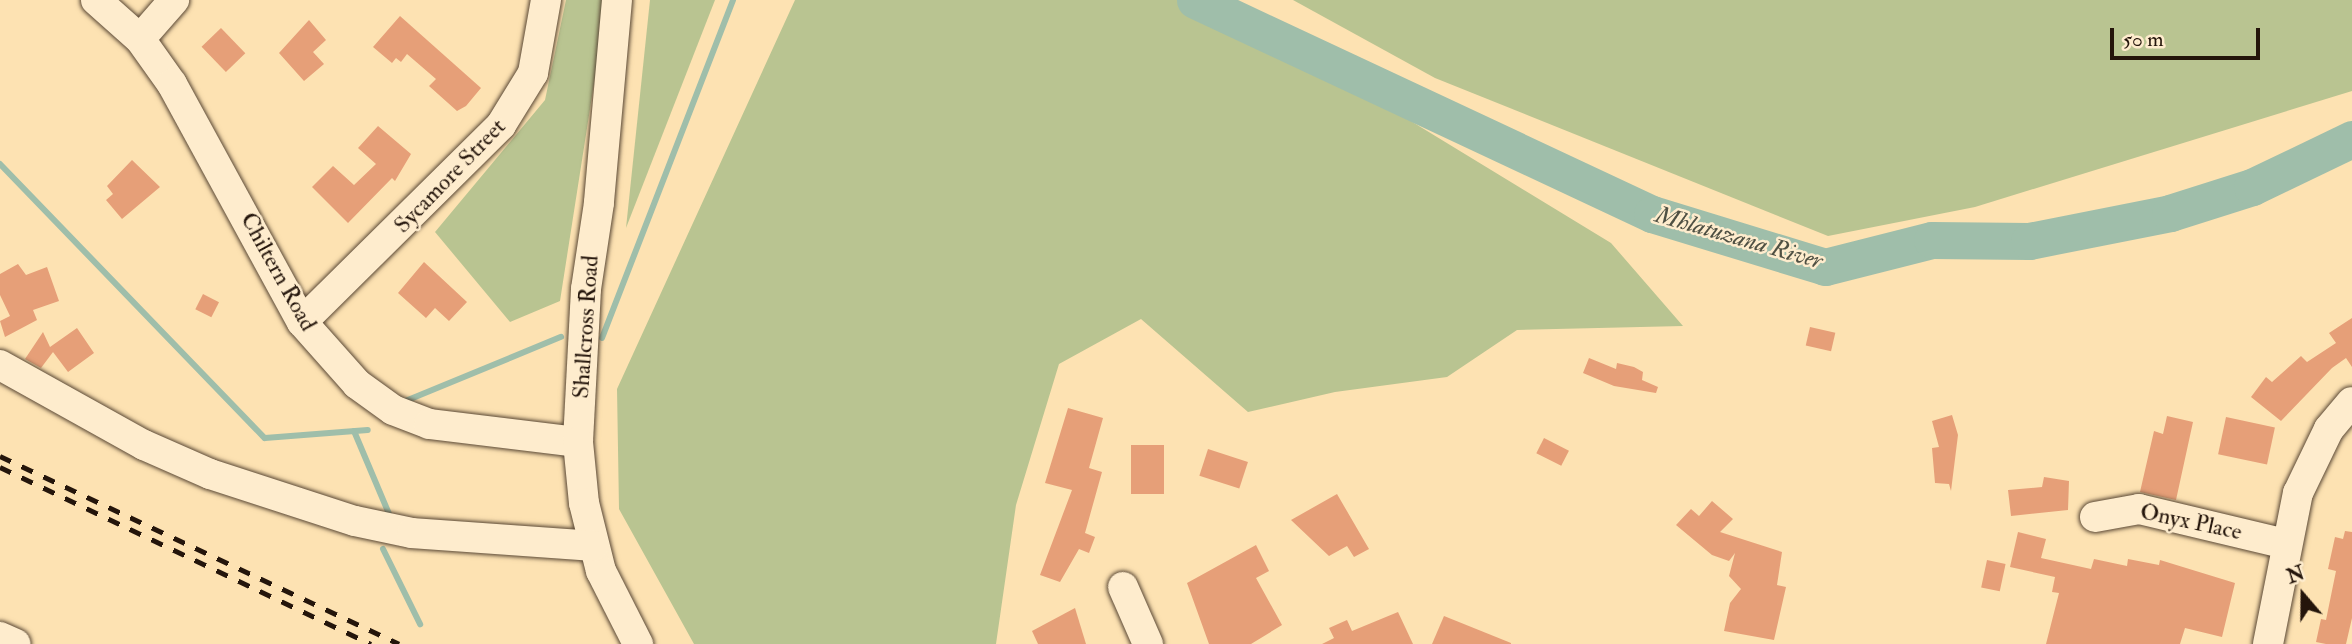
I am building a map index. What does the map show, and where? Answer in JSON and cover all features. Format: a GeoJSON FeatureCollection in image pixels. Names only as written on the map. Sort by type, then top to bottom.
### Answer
{"type":"FeatureCollection","features":[{"type":"Feature","properties":{"kind":"street","name":"Chiltern Road"},"geometry":{"type":"LineString","coordinates":[[96,0],[140,39],[172,84],[302,322],[357,384],[393,410],[466,431],[578,442]]}},
{"type":"Feature","properties":{"kind":"street"},"geometry":{"type":"LineString","coordinates":[[140,39],[174,0]]}},
{"type":"Feature","properties":{"kind":"street","name":"Sycamore Street"},"geometry":{"type":"LineString","coordinates":[[302,322],[501,125],[533,73],[546,0]]}},
{"type":"Feature","properties":{"kind":"street","name":"Shallcross Road"},"geometry":{"type":"LineString","coordinates":[[617,0],[599,203],[586,289],[578,442],[584,503],[594,546],[612,599],[638,644]]}},
{"type":"Feature","properties":{"kind":"street"},"geometry":{"type":"LineString","coordinates":[[0,365],[144,445],[210,474],[355,521],[412,533],[594,546]]}},
{"type":"Feature","properties":{"kind":"street"},"geometry":{"type":"LineString","coordinates":[[2268,644],[2286,544],[2312,459],[2329,429],[2352,402]]}},
{"type":"Feature","properties":{"kind":"street","name":"Onyx Place"},"geometry":{"type":"LineString","coordinates":[[2095,517],[2126,509],[2152,511],[2286,544]]}},
{"type":"Feature","properties":{"kind":"street"},"geometry":{"type":"LineString","coordinates":[[1123,587],[1149,644]]}},
{"type":"Feature","properties":{"kind":"street"},"geometry":{"type":"LineString","coordinates":[[0,637],[16,644]]}},
{"type":"Feature","properties":{"kind":"green space"},"geometry":{"type":"Polygon","coordinates":[[[566,0],[607,0],[560,301],[510,322],[435,232],[545,100],[566,0]]]}},
{"type":"Feature","properties":{"kind":"green space"},"geometry":{"type":"Polygon","coordinates":[[[650,0],[715,0],[626,228],[650,0]]]}},
{"type":"Feature","properties":{"kind":"green space"},"geometry":{"type":"Polygon","coordinates":[[[795,0],[1212,0],[1611,243],[1683,326],[1517,330],[1447,377],[1335,392],[1248,412],[1141,319],[1059,364],[1016,505],[996,644],[694,644],[619,509],[617,389],[795,0]]]}},
{"type":"Feature","properties":{"kind":"green space"},"geometry":{"type":"Polygon","coordinates":[[[1293,0],[2352,0],[2352,91],[1975,207],[1828,236],[1435,78],[1293,0]]]}},
{"type":"Feature","properties":{"kind":"building"},"geometry":{"type":"Polygon","coordinates":[[[400,16],[481,88],[466,106],[457,111],[429,86],[436,79],[407,54],[401,62],[396,58],[392,63],[373,47],[400,16]]]}},
{"type":"Feature","properties":{"kind":"building"},"geometry":{"type":"Polygon","coordinates":[[[309,20],[326,40],[313,52],[324,64],[304,81],[279,53],[309,20]]]}},
{"type":"Feature","properties":{"kind":"building"},"geometry":{"type":"Polygon","coordinates":[[[221,28],[245,53],[226,72],[202,47],[221,28]]]}},
{"type":"Feature","properties":{"kind":"building"},"geometry":{"type":"Polygon","coordinates":[[[378,126],[411,154],[395,181],[392,178],[348,223],[312,187],[333,166],[354,185],[376,164],[358,148],[378,126]]]}},
{"type":"Feature","properties":{"kind":"building"},"geometry":{"type":"Polygon","coordinates":[[[132,160],[160,187],[122,219],[106,200],[113,194],[107,186],[132,160]]]}},
{"type":"Feature","properties":{"kind":"building"},"geometry":{"type":"Polygon","coordinates":[[[424,262],[467,302],[449,321],[435,308],[426,318],[398,293],[424,262]]]}},
{"type":"Feature","properties":{"kind":"building"},"geometry":{"type":"Polygon","coordinates":[[[18,264],[26,275],[47,267],[59,301],[33,310],[37,320],[5,337],[0,321],[10,316],[0,295],[0,274],[18,264]]]}},
{"type":"Feature","properties":{"kind":"building"},"geometry":{"type":"Polygon","coordinates":[[[203,294],[219,302],[211,317],[195,309],[203,294]]]}},
{"type":"Feature","properties":{"kind":"building"},"geometry":{"type":"Polygon","coordinates":[[[2352,318],[2352,367],[2346,358],[2332,368],[2281,421],[2251,397],[2266,377],[2272,382],[2301,356],[2307,362],[2336,343],[2329,333],[2352,318]]]}},
{"type":"Feature","properties":{"kind":"building"},"geometry":{"type":"Polygon","coordinates":[[[1810,327],[1835,333],[1831,351],[1806,346],[1810,327]]]}},
{"type":"Feature","properties":{"kind":"building"},"geometry":{"type":"Polygon","coordinates":[[[77,328],[94,353],[68,372],[53,352],[41,368],[25,359],[43,332],[50,347],[77,328]]]}},
{"type":"Feature","properties":{"kind":"building"},"geometry":{"type":"Polygon","coordinates":[[[1589,358],[1616,369],[1617,363],[1634,367],[1643,372],[1642,380],[1658,387],[1656,393],[1614,386],[1583,373],[1589,358]]]}},
{"type":"Feature","properties":{"kind":"building"},"geometry":{"type":"Polygon","coordinates":[[[1068,408],[1103,418],[1089,468],[1102,472],[1085,533],[1095,537],[1089,553],[1079,549],[1060,582],[1040,575],[1072,490],[1045,483],[1068,408]]]}},
{"type":"Feature","properties":{"kind":"building"},"geometry":{"type":"Polygon","coordinates":[[[1952,415],[1958,435],[1951,491],[1949,484],[1935,483],[1932,448],[1939,447],[1932,421],[1952,415]]]}},
{"type":"Feature","properties":{"kind":"building"},"geometry":{"type":"Polygon","coordinates":[[[2167,416],[2193,422],[2176,500],[2140,492],[2154,431],[2163,434],[2167,416]]]}},
{"type":"Feature","properties":{"kind":"building"},"geometry":{"type":"Polygon","coordinates":[[[2226,417],[2275,427],[2267,465],[2218,454],[2226,417]]]}},
{"type":"Feature","properties":{"kind":"building"},"geometry":{"type":"Polygon","coordinates":[[[1544,438],[1569,451],[1561,466],[1536,453],[1544,438]]]}},
{"type":"Feature","properties":{"kind":"building"},"geometry":{"type":"Polygon","coordinates":[[[1131,445],[1164,445],[1164,494],[1131,494],[1131,445]]]}},
{"type":"Feature","properties":{"kind":"building"},"geometry":{"type":"Polygon","coordinates":[[[1208,449],[1248,462],[1239,489],[1199,476],[1208,449]]]}},
{"type":"Feature","properties":{"kind":"building"},"geometry":{"type":"Polygon","coordinates":[[[2044,477],[2069,481],[2068,510],[2011,516],[2008,490],[2042,487],[2044,477]]]}},
{"type":"Feature","properties":{"kind":"building"},"geometry":{"type":"Polygon","coordinates":[[[1337,494],[1369,549],[1354,557],[1347,546],[1329,556],[1291,520],[1337,494]]]}},
{"type":"Feature","properties":{"kind":"building"},"geometry":{"type":"Polygon","coordinates":[[[1712,501],[1733,519],[1720,532],[1782,552],[1777,585],[1786,587],[1774,640],[1724,631],[1730,603],[1741,589],[1729,576],[1735,553],[1729,561],[1712,555],[1676,525],[1691,509],[1699,516],[1712,501]]]}},
{"type":"Feature","properties":{"kind":"building"},"geometry":{"type":"Polygon","coordinates":[[[2345,531],[2352,532],[2352,618],[2346,644],[2316,642],[2321,619],[2326,620],[2336,571],[2328,569],[2335,537],[2343,539],[2345,531]]]}},
{"type":"Feature","properties":{"kind":"building"},"geometry":{"type":"Polygon","coordinates":[[[2018,532],[2046,539],[2041,558],[2091,569],[2094,559],[2127,566],[2128,559],[2159,565],[2160,560],[2235,583],[2222,637],[2185,628],[2180,644],[2046,644],[2059,593],[2052,592],[2055,577],[2010,567],[2018,532]]]}},
{"type":"Feature","properties":{"kind":"building"},"geometry":{"type":"Polygon","coordinates":[[[1256,545],[1269,571],[1256,578],[1282,625],[1251,644],[1209,644],[1187,583],[1256,545]]]}},
{"type":"Feature","properties":{"kind":"building"},"geometry":{"type":"Polygon","coordinates":[[[1987,560],[2006,564],[2000,591],[1981,587],[1987,560]]]}},
{"type":"Feature","properties":{"kind":"building"},"geometry":{"type":"Polygon","coordinates":[[[1075,608],[1086,644],[1038,644],[1032,631],[1075,608]]]}},
{"type":"Feature","properties":{"kind":"building"},"geometry":{"type":"Polygon","coordinates":[[[1398,612],[1413,644],[1322,644],[1334,638],[1329,628],[1347,620],[1352,631],[1398,612]]]}},
{"type":"Feature","properties":{"kind":"building"},"geometry":{"type":"Polygon","coordinates":[[[1444,616],[1511,643],[1511,644],[1432,644],[1444,616]]]}},
{"type":"Feature","properties":{"kind":"waterway"},"geometry":{"type":"LineString","coordinates":[[602,338],[733,0]]}},
{"type":"Feature","properties":{"kind":"waterway","name":"Mhlatuzana River"},"geometry":{"type":"LineString","coordinates":[[1195,0],[1652,214],[1825,267],[1932,240],[2029,241],[2170,213],[2252,187],[2352,139]]}},
{"type":"Feature","properties":{"kind":"waterway"},"geometry":{"type":"LineString","coordinates":[[0,164],[265,438],[368,430]]}},
{"type":"Feature","properties":{"kind":"waterway"},"geometry":{"type":"LineString","coordinates":[[403,402],[561,337]]}},
{"type":"Feature","properties":{"kind":"waterway"},"geometry":{"type":"LineString","coordinates":[[354,431],[389,514]]}},
{"type":"Feature","properties":{"kind":"waterway"},"geometry":{"type":"LineString","coordinates":[[383,549],[420,624]]}},
{"type":"Feature","properties":{"kind":"railway"},"geometry":{"type":"LineString","coordinates":[[0,456],[399,644]]}},
{"type":"Feature","properties":{"kind":"railway"},"geometry":{"type":"LineString","coordinates":[[0,467],[371,644]]}}]}
